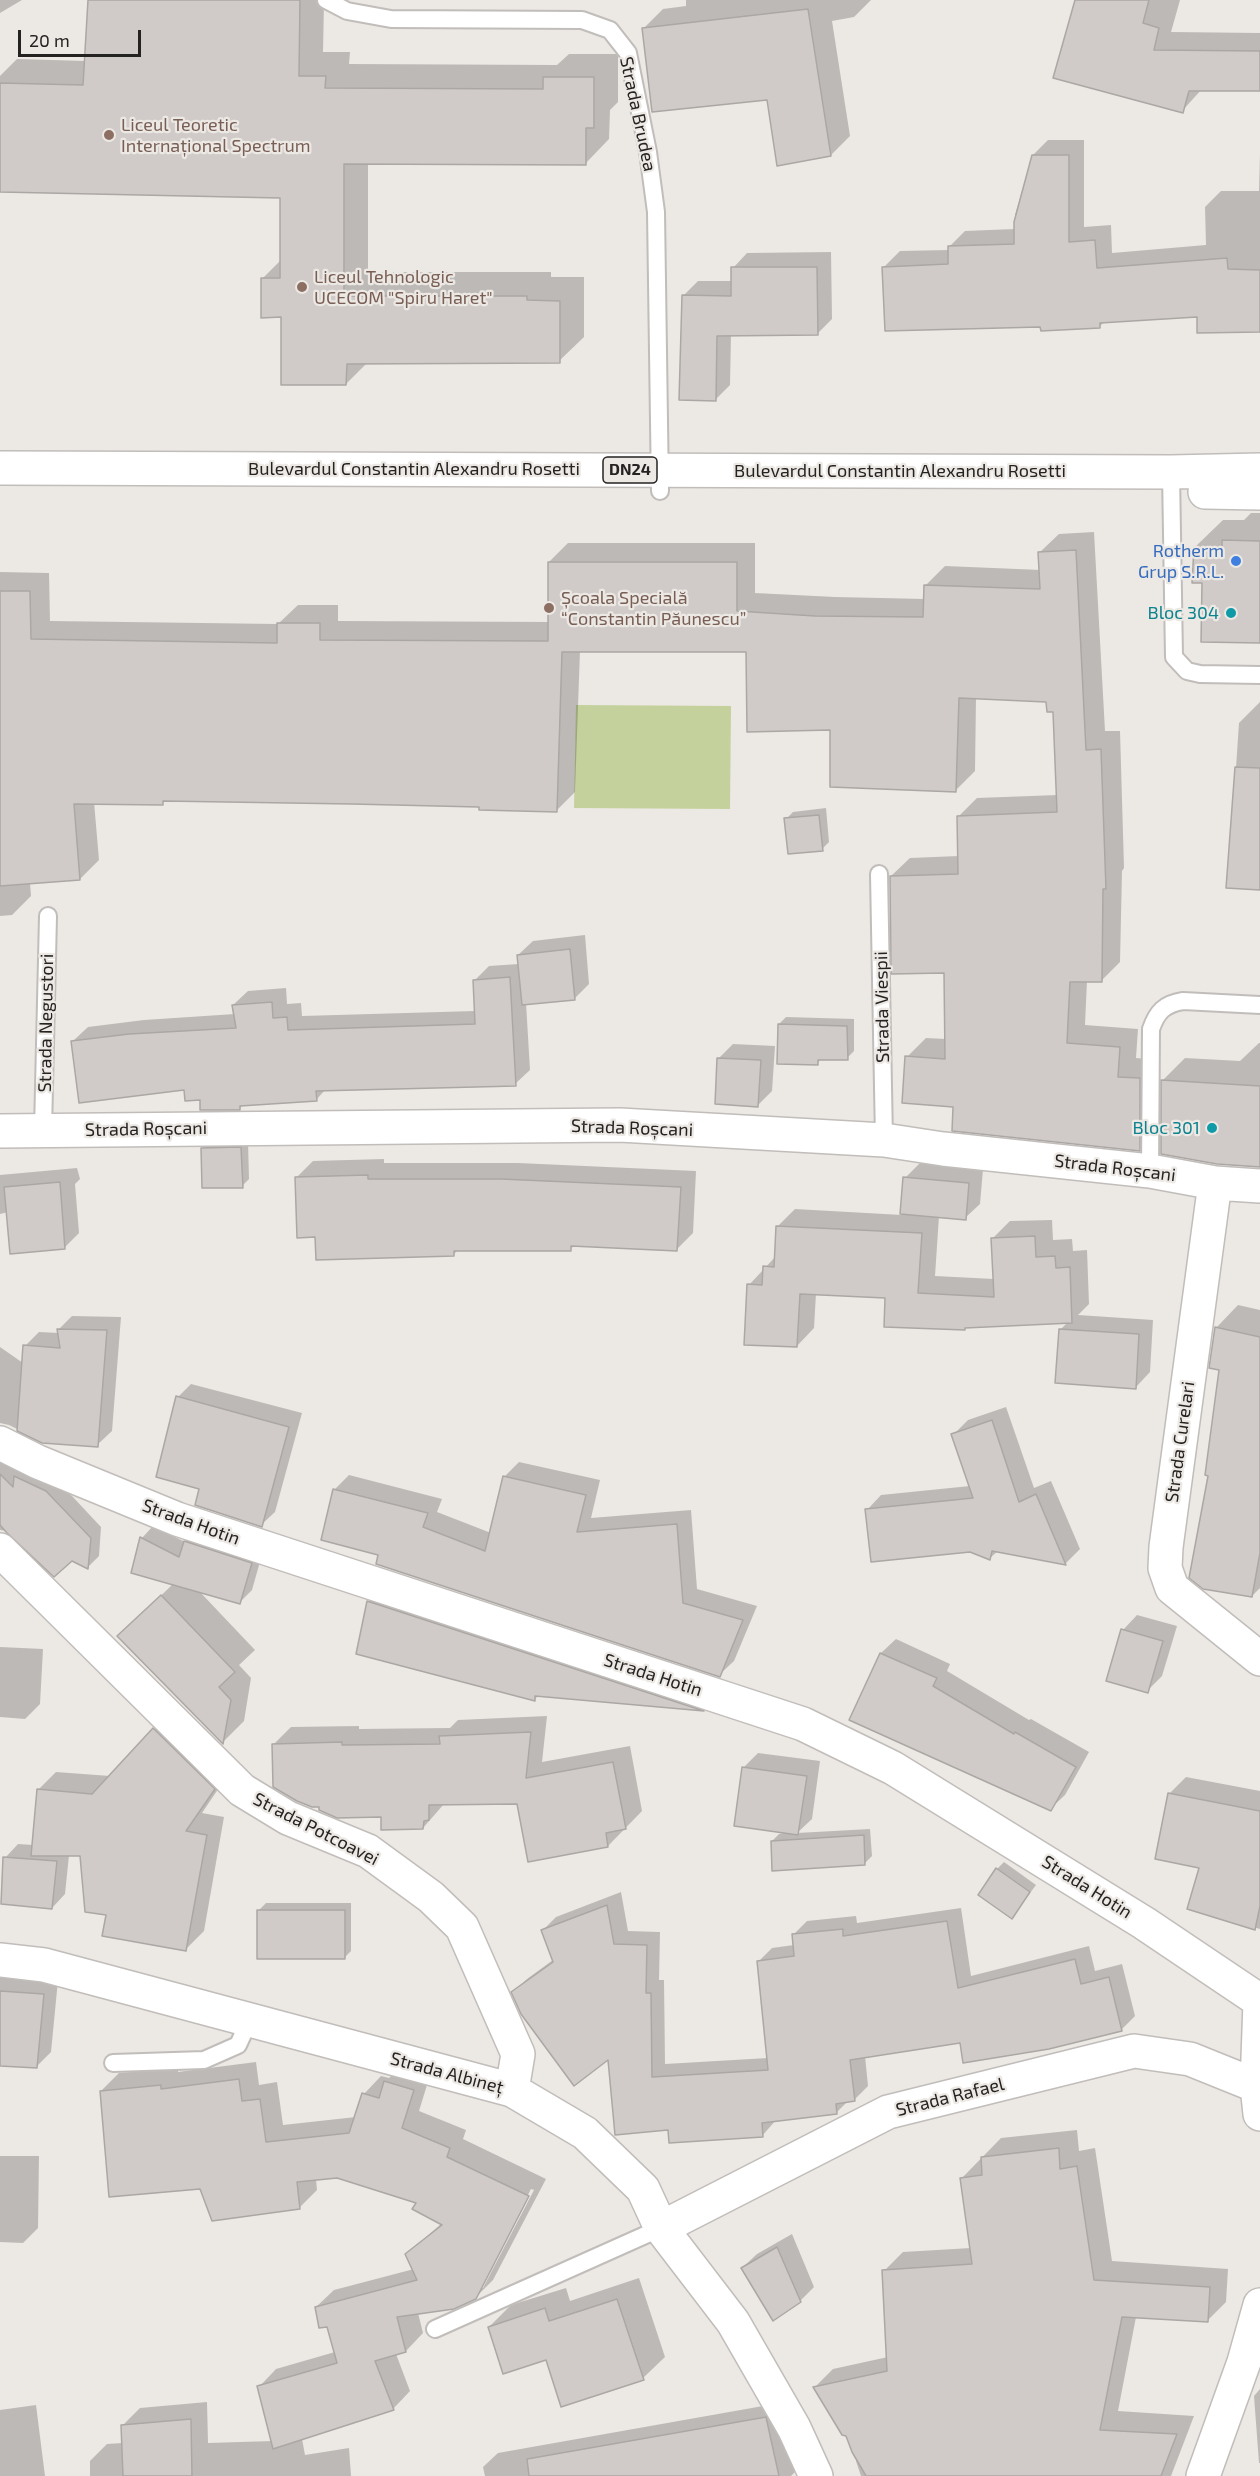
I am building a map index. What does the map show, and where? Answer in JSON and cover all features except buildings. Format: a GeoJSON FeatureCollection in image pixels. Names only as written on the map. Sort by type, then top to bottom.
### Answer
{"type":"FeatureCollection","features":[{"type":"Feature","properties":{"kind":"street","name":"Bulevardul Constantin Alexandru Rosetti"},"geometry":{"type":"LineString","coordinates":[[0,468],[660,480]]}},
{"type":"Feature","properties":{"kind":"street","name":"Bulevardul Constantin Alexandru Rosetti"},"geometry":{"type":"LineString","coordinates":[[0,486],[660,480],[1171,481],[1260,470]]}},
{"type":"Feature","properties":{"kind":"street","name":"Bulevardul Constantin Alexandru Rosetti"},"geometry":{"type":"LineString","coordinates":[[1171,481],[1260,493]]}},
{"type":"Feature","properties":{"kind":"street","name":"Strada Roșcani"},"geometry":{"type":"LineString","coordinates":[[0,1131],[620,1125],[884,1140],[943,1149],[1150,1171],[1215,1183],[1260,1186]]}},
{"type":"Feature","properties":{"kind":"street","name":"Strada Curelari"},"geometry":{"type":"LineString","coordinates":[[1215,1183],[1165,1568],[1172,1588],[1260,1659]]}},
{"type":"Feature","properties":{"kind":"street","name":"Strada Hotin"},"geometry":{"type":"LineString","coordinates":[[0,1443],[38,1462],[177,1520],[803,1724],[894,1768],[1144,1923],[1260,2002]]}},
{"type":"Feature","properties":{"kind":"street","name":"Strada Potcoavei"},"geometry":{"type":"LineString","coordinates":[[0,1550],[242,1790],[288,1818],[368,1851],[431,1897],[462,1927],[518,2054],[512,2090]]}},
{"type":"Feature","properties":{"kind":"street","name":"Strada Albineț"},"geometry":{"type":"LineString","coordinates":[[0,1960],[44,1965],[512,2090],[585,2133],[643,2189],[661,2228],[733,2322],[794,2428],[816,2476]]}},
{"type":"Feature","properties":{"kind":"street"},"geometry":{"type":"LineString","coordinates":[[1259,2100],[1260,2002]]}},
{"type":"Feature","properties":{"kind":"street","name":"Strada Rafael"},"geometry":{"type":"LineString","coordinates":[[661,2228],[888,2112],[1134,2051],[1190,2059],[1259,2100]]}},
{"type":"Feature","properties":{"kind":"street"},"geometry":{"type":"LineString","coordinates":[[1203,2476],[1244,2362],[1260,2306]]}},
{"type":"Feature","properties":{"kind":"lane","name":"Strada Brudea"},"geometry":{"type":"LineString","coordinates":[[326,0],[347,11],[391,19],[582,20],[610,30],[628,53],[648,152],[656,212],[660,480]]}},
{"type":"Feature","properties":{"kind":"lane"},"geometry":{"type":"LineString","coordinates":[[1171,481],[1174,657],[1187,671],[1200,674],[1260,675]]}},
{"type":"Feature","properties":{"kind":"lane","name":"Strada Viespii"},"geometry":{"type":"LineString","coordinates":[[879,874],[884,1140]]}},
{"type":"Feature","properties":{"kind":"lane","name":"Strada Negustori"},"geometry":{"type":"LineString","coordinates":[[43,1130],[48,916]]}},
{"type":"Feature","properties":{"kind":"lane"},"geometry":{"type":"LineString","coordinates":[[1150,1171],[1151,1029],[1155,1018],[1162,1008],[1172,1002],[1183,1000],[1260,1005]]}},
{"type":"Feature","properties":{"kind":"lane"},"geometry":{"type":"LineString","coordinates":[[113,2063],[204,2060],[238,2044],[249,2020]]}},
{"type":"Feature","properties":{"kind":"lane"},"geometry":{"type":"LineString","coordinates":[[435,2329],[661,2228]]}},
{"type":"Feature","properties":{"kind":"green space"},"geometry":{"type":"Polygon","coordinates":[[[576,705],[731,706],[730,809],[574,808],[576,705]]]}},
{"type":"Feature","properties":{"kind":"place","name":"Liceul Teoretic Internațional Spectrum"},"geometry":{"type":"Point","coordinates":[109,135]}},
{"type":"Feature","properties":{"kind":"place","name":"Liceul Tehnologic UCECOM \"Spiru Haret\""},"geometry":{"type":"Point","coordinates":[302,287]}},
{"type":"Feature","properties":{"kind":"place","name":"Rotherm Grup S.R.L."},"geometry":{"type":"Point","coordinates":[1236,561]}},
{"type":"Feature","properties":{"kind":"place","name":"Școala Specială “Constantin Păunescu”"},"geometry":{"type":"Point","coordinates":[549,608]}},
{"type":"Feature","properties":{"kind":"place","name":"Bloc 304"},"geometry":{"type":"Point","coordinates":[1231,613]}},
{"type":"Feature","properties":{"kind":"place","name":"Bloc 301"},"geometry":{"type":"Point","coordinates":[1212,1128]}}]}
